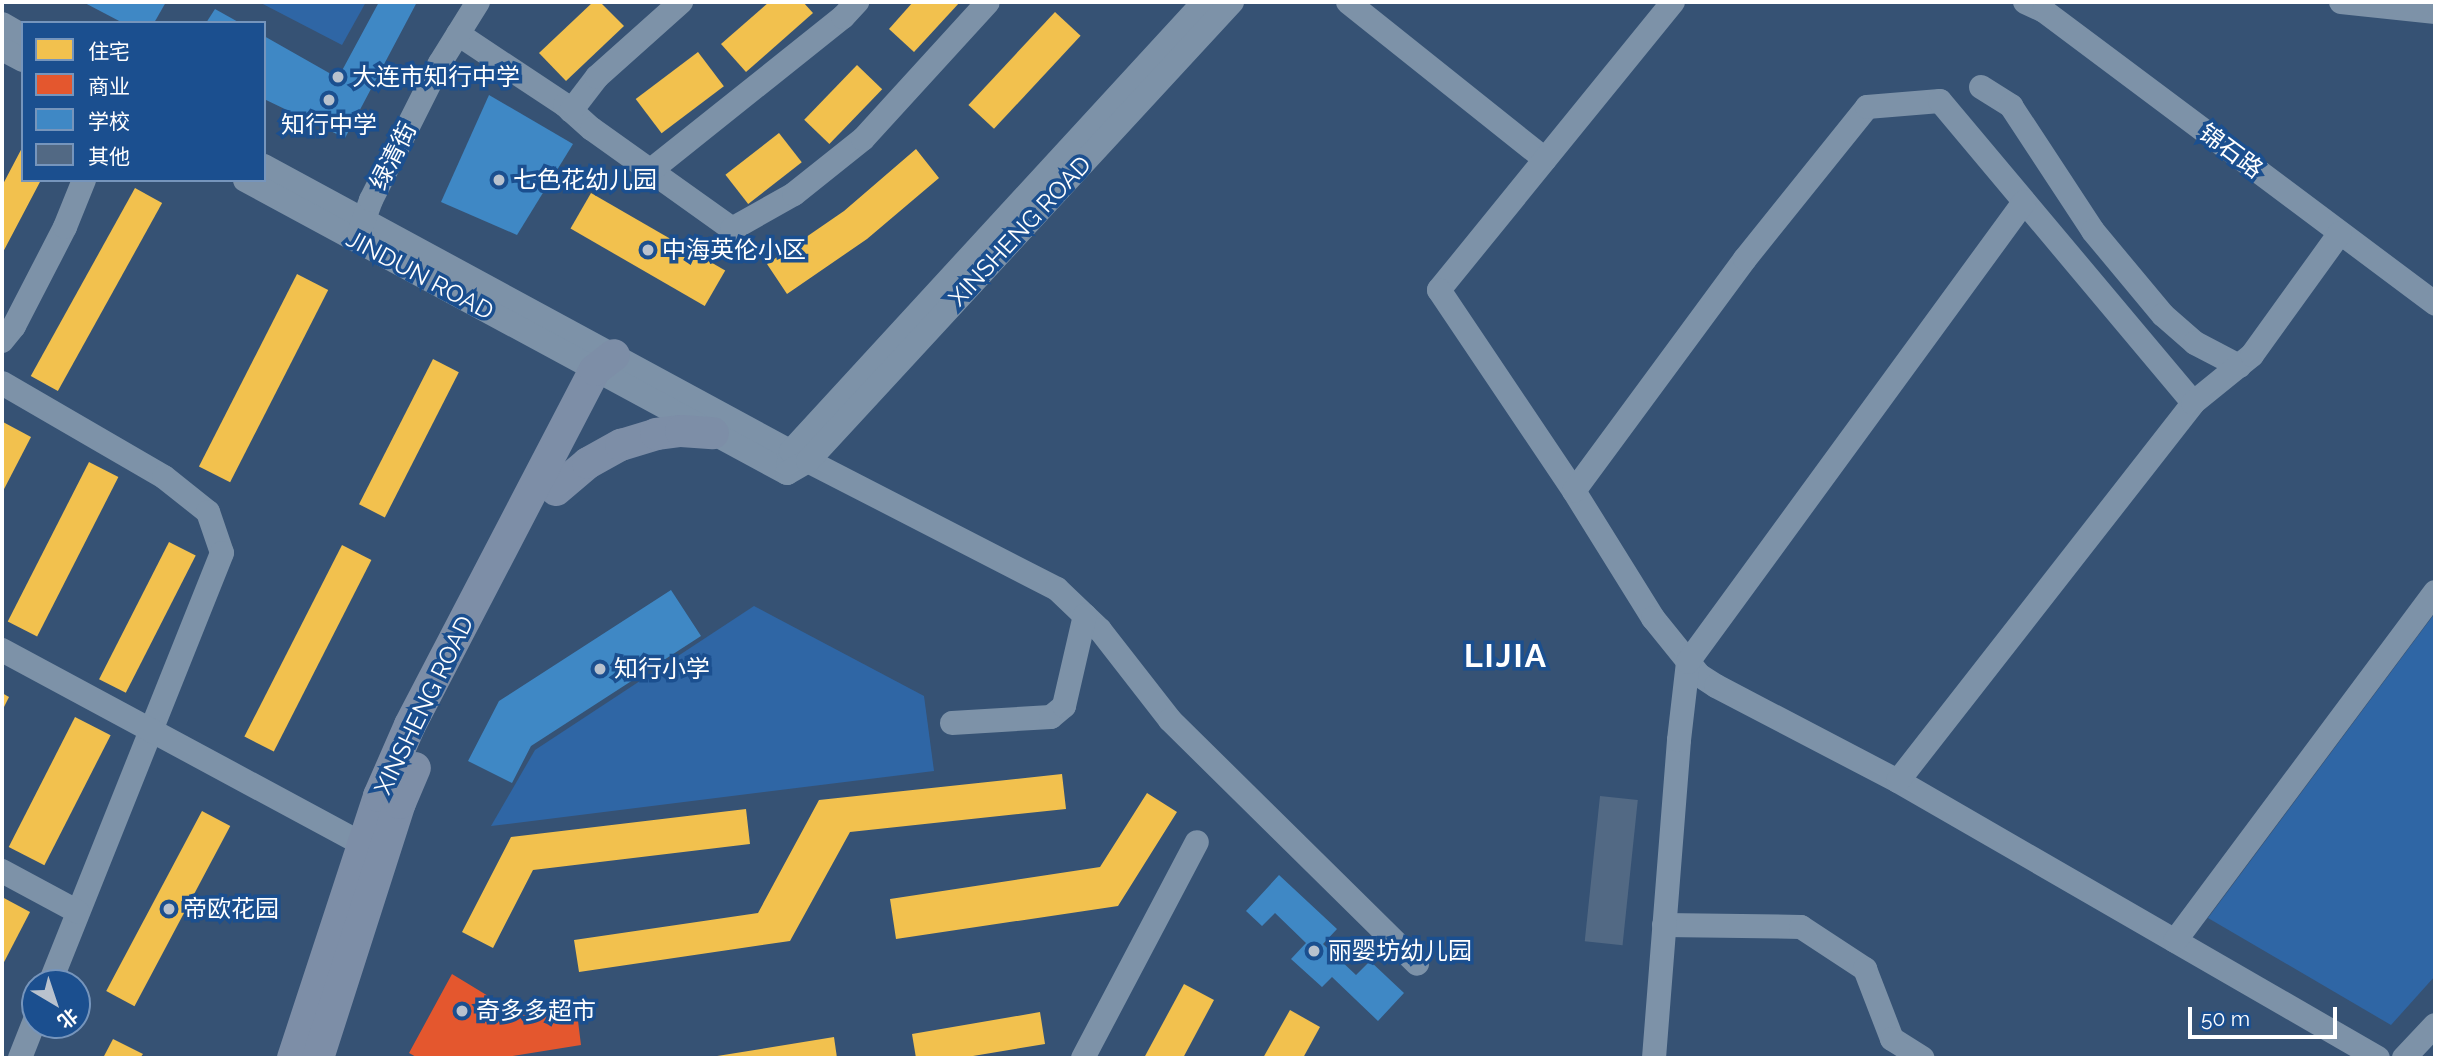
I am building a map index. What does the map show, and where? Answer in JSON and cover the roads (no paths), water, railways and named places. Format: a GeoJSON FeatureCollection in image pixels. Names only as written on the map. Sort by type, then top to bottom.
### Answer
{"type":"FeatureCollection","features":[{"type":"Feature","properties":{"kind":"main road","name":"XINSHENG ROAD"},"geometry":{"type":"LineString","coordinates":[[293,1058],[373,850],[400,803],[429,734],[556,490],[607,368]]}},
{"type":"Feature","properties":{"kind":"main road","name":"XINSHENG ROAD"},"geometry":{"type":"LineString","coordinates":[[318,1058],[373,850],[379,796],[410,725],[607,368]]}},
{"type":"Feature","properties":{"kind":"main road"},"geometry":{"type":"LineString","coordinates":[[556,490],[588,463],[621,445],[656,434],[681,431],[713,433]]}},
{"type":"Feature","properties":{"kind":"street","name":"绿清街"},"geometry":{"type":"LineString","coordinates":[[360,230],[434,76],[478,2]]}},
{"type":"Feature","properties":{"kind":"street"},"geometry":{"type":"LineString","coordinates":[[571,111],[597,77],[681,2]]}},
{"type":"Feature","properties":{"kind":"street"},"geometry":{"type":"LineString","coordinates":[[650,171],[843,18],[858,2]]}},
{"type":"Feature","properties":{"kind":"street"},"geometry":{"type":"LineString","coordinates":[[458,34],[571,111],[732,229],[794,194],[863,139],[988,2]]}},
{"type":"Feature","properties":{"kind":"street","name":"XINSHENG ROAD"},"geometry":{"type":"LineString","coordinates":[[795,462],[1204,2]]}},
{"type":"Feature","properties":{"kind":"street","name":"XINSHENG ROAD"},"geometry":{"type":"LineString","coordinates":[[795,462],[1232,2]]}},
{"type":"Feature","properties":{"kind":"street"},"geometry":{"type":"LineString","coordinates":[[1348,2],[1545,159]]}},
{"type":"Feature","properties":{"kind":"street"},"geometry":{"type":"LineString","coordinates":[[1673,2],[1439,289],[1574,491],[1653,618],[1688,662],[1716,686],[1898,780],[2378,1058]]}},
{"type":"Feature","properties":{"kind":"street","name":"锦石路"},"geometry":{"type":"LineString","coordinates":[[2025,2],[2055,19],[2435,304]]}},
{"type":"Feature","properties":{"kind":"street"},"geometry":{"type":"LineString","coordinates":[[2341,2],[2435,12]]}},
{"type":"Feature","properties":{"kind":"street"},"geometry":{"type":"LineString","coordinates":[[2,24],[21,35]]}},
{"type":"Feature","properties":{"kind":"street"},"geometry":{"type":"LineString","coordinates":[[2,49],[21,59]]}},
{"type":"Feature","properties":{"kind":"street"},"geometry":{"type":"LineString","coordinates":[[1981,87],[2011,106],[2093,231],[2163,316],[2195,343],[2239,366]]}},
{"type":"Feature","properties":{"kind":"street"},"geometry":{"type":"LineString","coordinates":[[1574,491],[1745,259],[1867,107],[1940,101],[2193,403]]}},
{"type":"Feature","properties":{"kind":"street","name":"JINDUN ROAD"},"geometry":{"type":"LineString","coordinates":[[266,167],[360,230],[607,368]]}},
{"type":"Feature","properties":{"kind":"street"},"geometry":{"type":"LineString","coordinates":[[2,341],[20,313],[65,226],[83,182]]}},
{"type":"Feature","properties":{"kind":"street","name":"JINDUN ROAD"},"geometry":{"type":"LineString","coordinates":[[250,182],[360,230]]}},
{"type":"Feature","properties":{"kind":"street"},"geometry":{"type":"LineString","coordinates":[[1654,1058],[1688,662],[2024,202]]}},
{"type":"Feature","properties":{"kind":"street"},"geometry":{"type":"LineString","coordinates":[[1898,780],[2193,403],[2252,355],[2340,233]]}},
{"type":"Feature","properties":{"kind":"street"},"geometry":{"type":"LineString","coordinates":[[607,368],[713,433],[795,462]]}},
{"type":"Feature","properties":{"kind":"street"},"geometry":{"type":"LineString","coordinates":[[607,368],[1057,589],[1100,629],[1170,720],[1417,964]]}},
{"type":"Feature","properties":{"kind":"street"},"geometry":{"type":"LineString","coordinates":[[2,383],[164,477],[208,512],[222,553],[56,969]]}},
{"type":"Feature","properties":{"kind":"street"},"geometry":{"type":"LineString","coordinates":[[2175,941],[2435,592]]}},
{"type":"Feature","properties":{"kind":"street"},"geometry":{"type":"LineString","coordinates":[[952,723],[1051,717],[1065,706],[1085,615]]}},
{"type":"Feature","properties":{"kind":"street"},"geometry":{"type":"LineString","coordinates":[[2,650],[373,850]]}},
{"type":"Feature","properties":{"kind":"street"},"geometry":{"type":"LineString","coordinates":[[1083,1058],[1197,842]]}},
{"type":"Feature","properties":{"kind":"street"},"geometry":{"type":"LineString","coordinates":[[2,871],[78,912]]}},
{"type":"Feature","properties":{"kind":"street"},"geometry":{"type":"LineString","coordinates":[[1664,925],[1801,927],[1865,969],[1892,1039],[1922,1058]]}},
{"type":"Feature","properties":{"kind":"street"},"geometry":{"type":"LineString","coordinates":[[2404,1058],[2435,1026]]}},
{"type":"Feature","properties":{"kind":"street"},"geometry":{"type":"LineString","coordinates":[[20,1058],[28,1039]]}},
{"type":"Feature","properties":{"kind":"place","name":"大连市知行中学"},"geometry":{"type":"Point","coordinates":[338,77]}},
{"type":"Feature","properties":{"kind":"place","name":"知行中学"},"geometry":{"type":"Point","coordinates":[329,100]}},
{"type":"Feature","properties":{"kind":"place","name":"七色花幼儿园"},"geometry":{"type":"Point","coordinates":[499,180]}},
{"type":"Feature","properties":{"kind":"place","name":"中海英伦小区"},"geometry":{"type":"Point","coordinates":[648,250]}},
{"type":"Feature","properties":{"kind":"place","name":"知行小学"},"geometry":{"type":"Point","coordinates":[600,669]}},
{"type":"Feature","properties":{"kind":"place","name":"帝欧花园"},"geometry":{"type":"Point","coordinates":[169,909]}},
{"type":"Feature","properties":{"kind":"place","name":"丽婴坊幼儿园"},"geometry":{"type":"Point","coordinates":[1314,951]}},
{"type":"Feature","properties":{"kind":"place","name":"奇多多超市"},"geometry":{"type":"Point","coordinates":[462,1011]}},
{"type":"Feature","properties":{"kind":"district","name":"LIJIA"},"geometry":{"type":"Point","coordinates":[1506,656]}}]}
